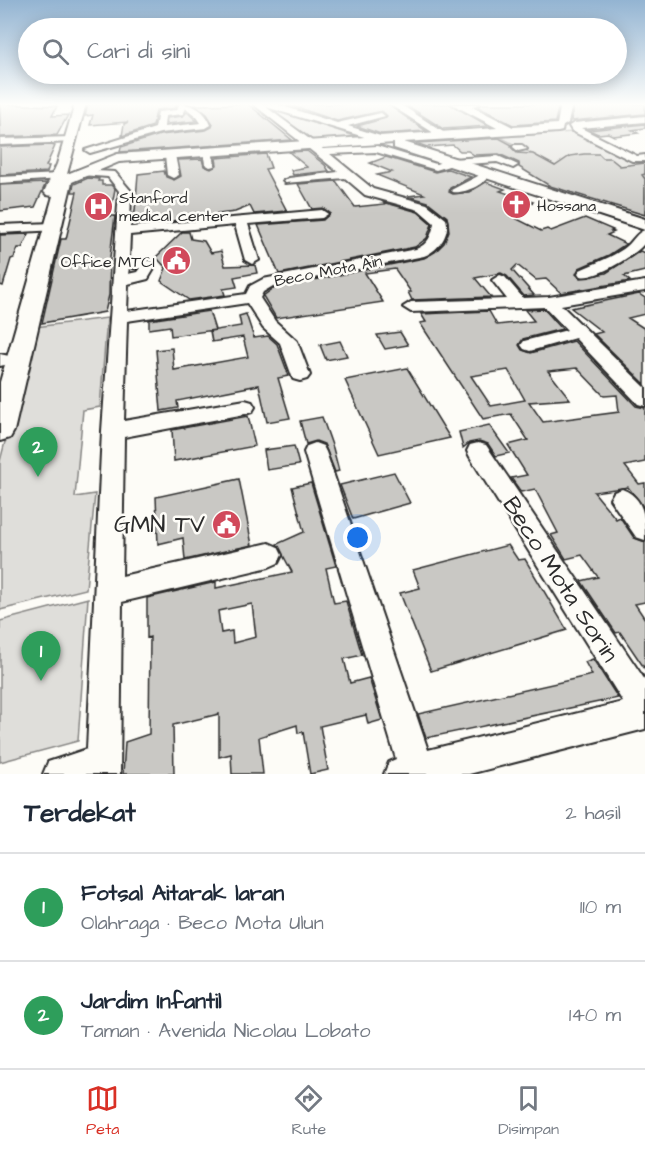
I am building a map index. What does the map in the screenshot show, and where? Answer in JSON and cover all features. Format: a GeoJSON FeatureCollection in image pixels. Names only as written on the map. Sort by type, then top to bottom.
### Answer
{"type":"FeatureCollection","features":[{"type":"Feature","properties":{"kind":"main road"},"geometry":{"type":"LineString","coordinates":[[67,173],[117,158],[170,155],[208,158],[383,140]]}},
{"type":"Feature","properties":{"kind":"main road"},"geometry":{"type":"LineString","coordinates":[[384,140],[456,158],[485,173],[645,225]]}},
{"type":"Feature","properties":{"kind":"main road"},"geometry":{"type":"LineString","coordinates":[[1,362],[67,173],[70,142],[117,158]]}},
{"type":"Feature","properties":{"kind":"main road"},"geometry":{"type":"LineString","coordinates":[[0,431],[47,227]]}},
{"type":"Feature","properties":{"kind":"street"},"geometry":{"type":"LineString","coordinates":[[90,150],[125,140]]}},
{"type":"Feature","properties":{"kind":"street"},"geometry":{"type":"LineString","coordinates":[[305,140],[347,174]]}},
{"type":"Feature","properties":{"kind":"street"},"geometry":{"type":"LineString","coordinates":[[597,140],[636,159],[645,158]]}},
{"type":"Feature","properties":{"kind":"street"},"geometry":{"type":"LineString","coordinates":[[0,142],[70,142]]}},
{"type":"Feature","properties":{"kind":"street"},"geometry":{"type":"LineString","coordinates":[[316,148],[377,148],[436,167],[456,158],[496,156],[513,165]]}},
{"type":"Feature","properties":{"kind":"street"},"geometry":{"type":"LineString","coordinates":[[170,155],[172,175]]}},
{"type":"Feature","properties":{"kind":"street"},"geometry":{"type":"LineString","coordinates":[[0,180],[67,173],[111,174],[125,190],[113,431],[104,768],[60,774]]}},
{"type":"Feature","properties":{"kind":"street"},"geometry":{"type":"LineString","coordinates":[[457,190],[483,178],[485,173]]}},
{"type":"Feature","properties":{"kind":"street"},"geometry":{"type":"LineString","coordinates":[[290,181],[347,174]]}},
{"type":"Feature","properties":{"kind":"street","name":"Beco Mota Ain"},"geometry":{"type":"LineString","coordinates":[[118,317],[252,298],[256,289],[268,282],[429,250],[441,230],[441,222],[423,207],[369,192],[347,174]]}},
{"type":"Feature","properties":{"kind":"street"},"geometry":{"type":"LineString","coordinates":[[124,231],[322,214]]}},
{"type":"Feature","properties":{"kind":"street"},"geometry":{"type":"LineString","coordinates":[[240,221],[252,260]]}},
{"type":"Feature","properties":{"kind":"street"},"geometry":{"type":"LineString","coordinates":[[0,229],[47,227]]}},
{"type":"Feature","properties":{"kind":"street"},"geometry":{"type":"LineString","coordinates":[[585,273],[623,255],[633,248],[645,234]]}},
{"type":"Feature","properties":{"kind":"street"},"geometry":{"type":"LineString","coordinates":[[500,280],[519,304]]}},
{"type":"Feature","properties":{"kind":"street"},"geometry":{"type":"LineString","coordinates":[[411,307],[549,302],[645,286]]}},
{"type":"Feature","properties":{"kind":"street"},"geometry":{"type":"LineString","coordinates":[[252,298],[269,324],[288,341],[300,375]]}},
{"type":"Feature","properties":{"kind":"street"},"geometry":{"type":"LineString","coordinates":[[549,302],[645,399]]}},
{"type":"Feature","properties":{"kind":"street"},"geometry":{"type":"LineString","coordinates":[[530,345],[578,332]]}},
{"type":"Feature","properties":{"kind":"street"},"geometry":{"type":"LineString","coordinates":[[113,431],[245,407]]}},
{"type":"Feature","properties":{"kind":"street","name":"Beco Mota Sorin"},"geometry":{"type":"LineString","coordinates":[[478,451],[645,708]]}},
{"type":"Feature","properties":{"kind":"street"},"geometry":{"type":"LineString","coordinates":[[315,452],[409,772],[645,713]]}},
{"type":"Feature","properties":{"kind":"street"},"geometry":{"type":"LineString","coordinates":[[622,499],[645,529]]}},
{"type":"Feature","properties":{"kind":"street"},"geometry":{"type":"LineString","coordinates":[[110,592],[269,555]]}},
{"type":"Feature","properties":{"kind":"shaded area"},"geometry":{"type":"Polygon","coordinates":[[[506,140],[590,140],[645,167],[645,198],[582,180],[506,140]]]}},
{"type":"Feature","properties":{"kind":"shaded area"},"geometry":{"type":"Polygon","coordinates":[[[107,318],[100,407],[83,410],[75,497],[95,494],[86,589],[0,610],[0,461],[35,327],[107,318]]]}},
{"type":"Feature","properties":{"kind":"shaded area"},"geometry":{"type":"Polygon","coordinates":[[[88,598],[78,741],[0,762],[0,621],[88,598]]]}},
{"type":"Feature","properties":{"kind":"building"},"geometry":{"type":"Polygon","coordinates":[[[143,140],[290,140],[120,152],[121,147],[143,140]]]}},
{"type":"Feature","properties":{"kind":"building"},"geometry":{"type":"Polygon","coordinates":[[[503,140],[512,145],[511,147],[517,153],[533,154],[555,166],[570,156],[584,154],[599,154],[603,158],[610,158],[620,166],[645,163],[645,174],[642,175],[645,179],[645,215],[550,186],[519,167],[519,163],[499,154],[474,155],[468,151],[460,151],[453,145],[427,147],[416,143],[503,140]]]}},
{"type":"Feature","properties":{"kind":"building"},"geometry":{"type":"Polygon","coordinates":[[[55,146],[46,166],[49,166],[47,172],[0,175],[0,147],[55,146]]]}},
{"type":"Feature","properties":{"kind":"building"},"geometry":{"type":"Polygon","coordinates":[[[307,151],[329,171],[293,175],[291,170],[307,167],[289,152],[307,151]]]}},
{"type":"Feature","properties":{"kind":"building"},"geometry":{"type":"Polygon","coordinates":[[[266,154],[271,168],[265,169],[287,211],[254,214],[250,206],[235,212],[187,218],[187,220],[134,223],[138,174],[164,171],[166,177],[174,180],[181,176],[178,160],[202,159],[204,166],[211,169],[217,165],[216,158],[266,154]]]}},
{"type":"Feature","properties":{"kind":"building"},"geometry":{"type":"Polygon","coordinates":[[[386,157],[435,172],[448,169],[471,177],[450,188],[449,192],[453,194],[469,192],[486,182],[505,189],[500,191],[533,202],[511,216],[541,231],[547,229],[551,231],[585,218],[613,230],[611,231],[614,232],[607,235],[626,244],[609,255],[579,268],[576,274],[580,278],[606,273],[640,251],[645,253],[645,271],[624,276],[630,281],[561,293],[546,279],[536,280],[517,265],[512,270],[534,295],[524,296],[507,276],[501,273],[475,278],[491,297],[412,300],[408,292],[411,292],[395,269],[365,273],[383,302],[276,318],[263,296],[274,288],[424,258],[444,243],[449,231],[447,217],[428,202],[408,196],[424,194],[377,175],[392,172],[370,163],[386,157]]]}},
{"type":"Feature","properties":{"kind":"building"},"geometry":{"type":"Polygon","coordinates":[[[88,178],[99,179],[102,185],[111,185],[115,189],[110,216],[115,216],[110,257],[109,295],[105,312],[42,323],[61,239],[66,239],[77,192],[72,192],[74,184],[88,178]]]}},
{"type":"Feature","properties":{"kind":"building"},"geometry":{"type":"Polygon","coordinates":[[[336,181],[355,207],[385,204],[383,202],[418,212],[432,224],[427,238],[415,247],[279,274],[258,225],[323,220],[330,213],[323,208],[312,209],[298,184],[336,181]]]}},
{"type":"Feature","properties":{"kind":"building"},"geometry":{"type":"Polygon","coordinates":[[[46,183],[35,207],[0,211],[0,185],[46,183]]]}},
{"type":"Feature","properties":{"kind":"building"},"geometry":{"type":"Polygon","coordinates":[[[182,232],[189,232],[191,239],[204,241],[211,253],[221,251],[225,266],[255,265],[257,273],[234,277],[237,287],[223,289],[225,295],[189,300],[161,281],[166,268],[156,257],[182,232]]]}},
{"type":"Feature","properties":{"kind":"building"},"geometry":{"type":"Polygon","coordinates":[[[29,234],[22,248],[18,248],[14,258],[11,259],[3,286],[0,285],[0,235],[29,234]]]}},
{"type":"Feature","properties":{"kind":"building"},"geometry":{"type":"Polygon","coordinates":[[[639,294],[645,298],[645,314],[628,318],[645,329],[645,384],[594,334],[602,332],[571,308],[639,294]]]}},
{"type":"Feature","properties":{"kind":"building"},"geometry":{"type":"Polygon","coordinates":[[[544,309],[562,329],[523,339],[519,345],[522,350],[531,353],[574,341],[636,406],[645,408],[645,462],[625,466],[639,484],[645,483],[645,509],[628,487],[594,492],[616,519],[620,517],[634,538],[645,542],[645,602],[635,604],[645,619],[645,669],[620,632],[616,633],[581,581],[598,577],[582,555],[566,559],[551,535],[558,533],[535,489],[521,492],[511,478],[527,475],[508,445],[528,440],[511,414],[483,419],[420,323],[426,322],[421,314],[489,311],[497,325],[534,321],[525,310],[544,309]],[[577,368],[548,371],[570,399],[529,402],[543,422],[619,412],[617,395],[604,396],[577,368]],[[508,370],[471,376],[491,406],[525,400],[508,370]]]}},
{"type":"Feature","properties":{"kind":"building"},"geometry":{"type":"Polygon","coordinates":[[[209,311],[215,330],[171,336],[170,326],[149,329],[149,320],[209,311]]]}},
{"type":"Feature","properties":{"kind":"building"},"geometry":{"type":"Polygon","coordinates":[[[246,314],[254,338],[268,336],[277,344],[289,376],[278,378],[290,418],[267,422],[259,385],[177,401],[178,408],[161,411],[156,350],[172,348],[174,370],[248,357],[243,337],[212,342],[210,331],[241,326],[239,316],[246,314]]]}},
{"type":"Feature","properties":{"kind":"building"},"geometry":{"type":"Polygon","coordinates":[[[400,332],[408,345],[385,349],[377,335],[400,332]]]}},
{"type":"Feature","properties":{"kind":"building"},"geometry":{"type":"Polygon","coordinates":[[[340,341],[347,356],[326,360],[320,345],[340,341]]]}},
{"type":"Feature","properties":{"kind":"building"},"geometry":{"type":"Polygon","coordinates":[[[407,368],[450,438],[379,454],[345,380],[407,368]]]}},
{"type":"Feature","properties":{"kind":"building"},"geometry":{"type":"Polygon","coordinates":[[[248,416],[255,446],[174,461],[172,430],[248,416]]]}},
{"type":"Feature","properties":{"kind":"building"},"geometry":{"type":"Polygon","coordinates":[[[322,417],[339,471],[335,472],[324,444],[316,441],[306,444],[300,421],[322,417]]]}},
{"type":"Feature","properties":{"kind":"building"},"geometry":{"type":"Polygon","coordinates":[[[489,425],[509,453],[496,456],[488,444],[479,441],[469,443],[463,448],[459,432],[489,425]]]}},
{"type":"Feature","properties":{"kind":"building"},"geometry":{"type":"Polygon","coordinates":[[[294,446],[299,465],[267,470],[264,450],[294,446]]]}},
{"type":"Feature","properties":{"kind":"building"},"geometry":{"type":"Polygon","coordinates":[[[394,472],[410,503],[353,519],[340,485],[394,472]]]}},
{"type":"Feature","properties":{"kind":"building","name":"GMN TV"},"geometry":{"type":"Polygon","coordinates":[[[239,479],[252,545],[185,560],[183,538],[158,544],[156,497],[239,479]]]}},
{"type":"Feature","properties":{"kind":"building"},"geometry":{"type":"Polygon","coordinates":[[[311,483],[336,566],[326,568],[334,603],[346,601],[362,655],[344,659],[350,683],[369,678],[382,720],[368,724],[366,715],[320,726],[328,770],[310,774],[303,732],[298,733],[297,725],[259,737],[263,774],[232,774],[231,754],[219,757],[219,714],[173,725],[174,774],[123,774],[125,742],[149,734],[150,637],[147,638],[147,598],[216,582],[216,588],[292,572],[277,544],[304,532],[292,487],[311,483]],[[252,604],[218,611],[221,633],[232,631],[233,643],[256,637],[252,604]]]}},
{"type":"Feature","properties":{"kind":"building"},"geometry":{"type":"Polygon","coordinates":[[[508,545],[518,560],[525,559],[567,630],[431,671],[400,593],[420,588],[413,570],[508,545]]]}},
{"type":"Feature","properties":{"kind":"building"},"geometry":{"type":"Polygon","coordinates":[[[593,659],[618,698],[426,738],[418,714],[592,675],[585,662],[593,659]]]}},
{"type":"Feature","properties":{"kind":"place","name":"Hossana"},"geometry":{"type":"Point","coordinates":[516,205]}},
{"type":"Feature","properties":{"kind":"place","name":"Stanford medical center"},"geometry":{"type":"Point","coordinates":[98,206]}},
{"type":"Feature","properties":{"kind":"place","name":"Office MTCI"},"geometry":{"type":"Point","coordinates":[176,261]}},
{"type":"Feature","properties":{"kind":"place","name":"Jardim Infantil"},"geometry":{"type":"Point","coordinates":[38,477]}},
{"type":"Feature","properties":{"kind":"place","name":"GMN TV"},"geometry":{"type":"Point","coordinates":[226,524]}},
{"type":"Feature","properties":{"kind":"place","name":"Fotsal Aitarak laran"},"geometry":{"type":"Point","coordinates":[41,681]}}]}
